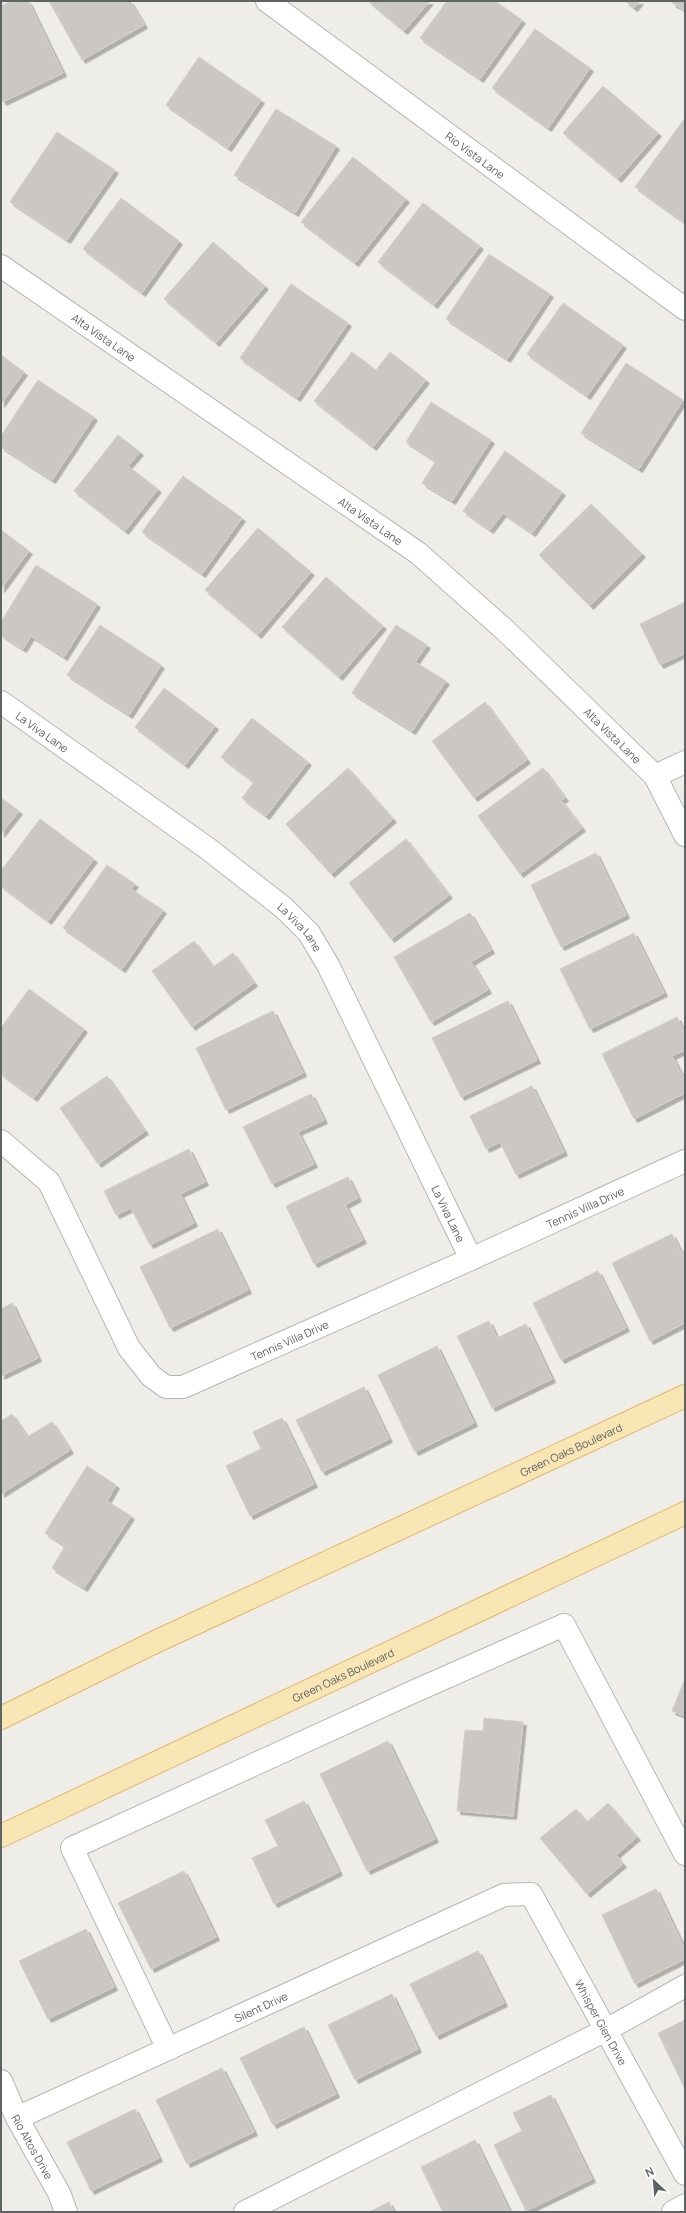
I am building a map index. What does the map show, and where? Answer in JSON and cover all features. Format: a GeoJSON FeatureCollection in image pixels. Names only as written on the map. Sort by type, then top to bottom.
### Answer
{"type":"FeatureCollection","features":[{"type":"Feature","properties":{"kind":"main road","name":"Green Oaks Boulevard"},"geometry":{"type":"LineString","coordinates":[[1,1718],[153,1643],[685,1396]]}},
{"type":"Feature","properties":{"kind":"main road","name":"Green Oaks Boulevard"},"geometry":{"type":"LineString","coordinates":[[1,1836],[685,1513]]}},
{"type":"Feature","properties":{"kind":"street","name":"Rio Vista Lane"},"geometry":{"type":"LineString","coordinates":[[267,1],[685,309]]}},
{"type":"Feature","properties":{"kind":"street","name":"Alta Vista Lane"},"geometry":{"type":"LineString","coordinates":[[1,266],[418,553],[506,631],[655,776],[685,835]]}},
{"type":"Feature","properties":{"kind":"street","name":"La Viva Lane"},"geometry":{"type":"LineString","coordinates":[[1,702],[207,848],[284,908],[309,933],[328,965],[471,1259]]}},
{"type":"Feature","properties":{"kind":"street"},"geometry":{"type":"LineString","coordinates":[[655,776],[685,762]]}},
{"type":"Feature","properties":{"kind":"street","name":"Tennis Villa Drive"},"geometry":{"type":"LineString","coordinates":[[1,1142],[48,1182],[129,1348],[151,1376],[166,1387],[183,1387],[471,1259],[685,1160]]}},
{"type":"Feature","properties":{"kind":"street"},"geometry":{"type":"LineString","coordinates":[[168,2049],[72,1848],[406,1695],[564,1626],[685,1854]]}},
{"type":"Feature","properties":{"kind":"street","name":"Whisper Glen Drive"},"geometry":{"type":"LineString","coordinates":[[504,1895],[531,1894],[685,2174]]}},
{"type":"Feature","properties":{"kind":"street","name":"Silent Drive"},"geometry":{"type":"LineString","coordinates":[[17,2118],[504,1895]]}},
{"type":"Feature","properties":{"kind":"street"},"geometry":{"type":"LineString","coordinates":[[245,2212],[606,2030],[685,1986]]}},
{"type":"Feature","properties":{"kind":"street","name":"Rio Altos Drive"},"geometry":{"type":"LineString","coordinates":[[1,2082],[17,2118],[59,2194],[66,2212]]}},
{"type":"Feature","properties":{"kind":"street"},"geometry":{"type":"LineString","coordinates":[[673,2212],[685,2205]]}},
{"type":"Feature","properties":{"kind":"building"},"geometry":{"type":"Polygon","coordinates":[[[12,1],[28,1],[63,73],[3,102],[1,98],[1,6],[12,1]]]}},
{"type":"Feature","properties":{"kind":"building"},"geometry":{"type":"Polygon","coordinates":[[[49,1],[130,1],[144,25],[82,60],[49,1]]]}},
{"type":"Feature","properties":{"kind":"building"},"geometry":{"type":"Polygon","coordinates":[[[368,1],[430,1],[404,31],[368,1]]]}},
{"type":"Feature","properties":{"kind":"building"},"geometry":{"type":"Polygon","coordinates":[[[447,1],[495,1],[522,20],[480,79],[420,38],[447,1]]]}},
{"type":"Feature","properties":{"kind":"building"},"geometry":{"type":"Polygon","coordinates":[[[625,1],[640,1],[634,8],[625,1]]]}},
{"type":"Feature","properties":{"kind":"building"},"geometry":{"type":"Polygon","coordinates":[[[673,1],[685,1],[685,10],[672,3],[673,1]]]}},
{"type":"Feature","properties":{"kind":"building"},"geometry":{"type":"Polygon","coordinates":[[[535,29],[590,68],[548,128],[492,88],[535,29]]]}},
{"type":"Feature","properties":{"kind":"building"},"geometry":{"type":"Polygon","coordinates":[[[199,57],[261,100],[228,148],[166,105],[199,57]]]}},
{"type":"Feature","properties":{"kind":"building"},"geometry":{"type":"Polygon","coordinates":[[[603,86],[658,133],[618,179],[563,133],[603,86]]]}},
{"type":"Feature","properties":{"kind":"building"},"geometry":{"type":"Polygon","coordinates":[[[276,109],[336,146],[295,213],[234,175],[276,109]]]}},
{"type":"Feature","properties":{"kind":"building"},"geometry":{"type":"Polygon","coordinates":[[[685,118],[685,223],[635,187],[685,118]]]}},
{"type":"Feature","properties":{"kind":"building"},"geometry":{"type":"Polygon","coordinates":[[[57,132],[115,170],[67,240],[10,202],[57,132]]]}},
{"type":"Feature","properties":{"kind":"building"},"geometry":{"type":"Polygon","coordinates":[[[353,157],[406,199],[355,263],[301,222],[353,157]]]}},
{"type":"Feature","properties":{"kind":"building"},"geometry":{"type":"Polygon","coordinates":[[[121,198],[179,241],[142,293],[83,249],[121,198]]]}},
{"type":"Feature","properties":{"kind":"building"},"geometry":{"type":"Polygon","coordinates":[[[423,203],[480,246],[434,305],[378,262],[423,203]]]}},
{"type":"Feature","properties":{"kind":"building"},"geometry":{"type":"Polygon","coordinates":[[[213,242],[265,286],[216,343],[164,299],[213,242]]]}},
{"type":"Feature","properties":{"kind":"building"},"geometry":{"type":"Polygon","coordinates":[[[489,254],[550,294],[507,359],[446,319],[489,254]]]}},
{"type":"Feature","properties":{"kind":"building"},"geometry":{"type":"Polygon","coordinates":[[[291,284],[348,323],[297,398],[240,358],[291,284]]]}},
{"type":"Feature","properties":{"kind":"building"},"geometry":{"type":"Polygon","coordinates":[[[563,303],[623,345],[587,396],[527,354],[563,303]]]}},
{"type":"Feature","properties":{"kind":"building"},"geometry":{"type":"Polygon","coordinates":[[[352,352],[376,370],[390,352],[426,380],[373,447],[314,401],[352,352]]]}},
{"type":"Feature","properties":{"kind":"building"},"geometry":{"type":"Polygon","coordinates":[[[1,355],[24,372],[1,404],[1,355]]]}},
{"type":"Feature","properties":{"kind":"building"},"geometry":{"type":"Polygon","coordinates":[[[626,363],[683,400],[639,469],[581,433],[626,363]]]}},
{"type":"Feature","properties":{"kind":"building"},"geometry":{"type":"Polygon","coordinates":[[[38,380],[94,417],[52,480],[1,447],[1,436],[38,380]]]}},
{"type":"Feature","properties":{"kind":"building"},"geometry":{"type":"Polygon","coordinates":[[[431,402],[491,440],[452,501],[422,483],[436,461],[406,442],[431,402]]]}},
{"type":"Feature","properties":{"kind":"building"},"geometry":{"type":"Polygon","coordinates":[[[118,435],[140,452],[128,466],[158,489],[125,531],[74,491],[118,435]]]}},
{"type":"Feature","properties":{"kind":"building"},"geometry":{"type":"Polygon","coordinates":[[[505,451],[562,492],[532,533],[503,513],[490,530],[463,511],[505,451]]]}},
{"type":"Feature","properties":{"kind":"building"},"geometry":{"type":"Polygon","coordinates":[[[183,476],[242,518],[202,574],[142,532],[183,476]]]}},
{"type":"Feature","properties":{"kind":"building"},"geometry":{"type":"Polygon","coordinates":[[[591,504],[642,554],[590,606],[539,555],[591,504]]]}},
{"type":"Feature","properties":{"kind":"building"},"geometry":{"type":"Polygon","coordinates":[[[258,528],[311,572],[258,635],[205,590],[258,528]]]}},
{"type":"Feature","properties":{"kind":"building"},"geometry":{"type":"Polygon","coordinates":[[[1,530],[29,551],[1,589],[1,530]]]}},
{"type":"Feature","properties":{"kind":"building"},"geometry":{"type":"Polygon","coordinates":[[[36,565],[97,604],[64,657],[31,636],[23,649],[1,635],[1,622],[36,565]]]}},
{"type":"Feature","properties":{"kind":"building"},"geometry":{"type":"Polygon","coordinates":[[[326,577],[383,626],[339,677],[282,627],[326,577]]]}},
{"type":"Feature","properties":{"kind":"building"},"geometry":{"type":"Polygon","coordinates":[[[685,602],[685,653],[660,665],[640,624],[685,602]]]}},
{"type":"Feature","properties":{"kind":"building"},"geometry":{"type":"Polygon","coordinates":[[[100,625],[161,665],[129,715],[67,675],[100,625]]]}},
{"type":"Feature","properties":{"kind":"building"},"geometry":{"type":"Polygon","coordinates":[[[396,625],[427,645],[415,662],[446,681],[412,731],[352,693],[396,625]]]}},
{"type":"Feature","properties":{"kind":"building"},"geometry":{"type":"Polygon","coordinates":[[[164,688],[215,726],[185,765],[135,727],[164,688]]]}},
{"type":"Feature","properties":{"kind":"building"},"geometry":{"type":"Polygon","coordinates":[[[485,702],[527,760],[474,798],[432,741],[485,702]]]}},
{"type":"Feature","properties":{"kind":"building"},"geometry":{"type":"Polygon","coordinates":[[[252,718],[308,762],[266,816],[242,798],[254,782],[221,757],[252,718]]]}},
{"type":"Feature","properties":{"kind":"building"},"geometry":{"type":"Polygon","coordinates":[[[348,768],[393,819],[331,874],[286,824],[348,768]]]}},
{"type":"Feature","properties":{"kind":"building"},"geometry":{"type":"Polygon","coordinates":[[[543,768],[565,798],[561,800],[582,828],[520,874],[478,816],[543,768]]]}},
{"type":"Feature","properties":{"kind":"building"},"geometry":{"type":"Polygon","coordinates":[[[1,798],[19,811],[1,834],[1,798]]]}},
{"type":"Feature","properties":{"kind":"building"},"geometry":{"type":"Polygon","coordinates":[[[40,819],[94,859],[48,921],[1,886],[1,871],[40,819]]]}},
{"type":"Feature","properties":{"kind":"building"},"geometry":{"type":"Polygon","coordinates":[[[406,839],[449,895],[391,939],[349,883],[406,839]]]}},
{"type":"Feature","properties":{"kind":"building"},"geometry":{"type":"Polygon","coordinates":[[[596,853],[626,915],[561,947],[531,885],[596,853]]]}},
{"type":"Feature","properties":{"kind":"building"},"geometry":{"type":"Polygon","coordinates":[[[107,865],[135,884],[131,889],[163,910],[122,969],[63,928],[107,865]]]}},
{"type":"Feature","properties":{"kind":"building"},"geometry":{"type":"Polygon","coordinates":[[[470,913],[491,950],[471,962],[488,990],[431,1022],[394,957],[470,913]]]}},
{"type":"Feature","properties":{"kind":"building"},"geometry":{"type":"Polygon","coordinates":[[[634,933],[664,993],[590,1029],[560,969],[634,933]]]}},
{"type":"Feature","properties":{"kind":"building"},"geometry":{"type":"Polygon","coordinates":[[[194,941],[213,967],[233,953],[254,983],[192,1027],[152,971],[194,941]]]}},
{"type":"Feature","properties":{"kind":"building"},"geometry":{"type":"Polygon","coordinates":[[[29,989],[84,1029],[34,1098],[1,1074],[1,1028],[29,989]]]}},
{"type":"Feature","properties":{"kind":"building"},"geometry":{"type":"Polygon","coordinates":[[[508,1001],[537,1060],[461,1097],[432,1038],[508,1001]]]}},
{"type":"Feature","properties":{"kind":"building"},"geometry":{"type":"Polygon","coordinates":[[[273,1011],[303,1073],[226,1110],[196,1048],[273,1011]]]}},
{"type":"Feature","properties":{"kind":"building"},"geometry":{"type":"Polygon","coordinates":[[[677,1017],[685,1035],[685,1050],[672,1056],[685,1081],[685,1093],[634,1119],[602,1054],[677,1017]]]}},
{"type":"Feature","properties":{"kind":"building"},"geometry":{"type":"Polygon","coordinates":[[[107,1076],[145,1131],[98,1164],[60,1108],[107,1076]]]}},
{"type":"Feature","properties":{"kind":"building"},"geometry":{"type":"Polygon","coordinates":[[[532,1086],[564,1152],[516,1175],[500,1142],[486,1149],[470,1116],[532,1086]]]}},
{"type":"Feature","properties":{"kind":"building"},"geometry":{"type":"Polygon","coordinates":[[[311,1094],[324,1120],[298,1132],[314,1164],[272,1184],[243,1127],[311,1094]]]}},
{"type":"Feature","properties":{"kind":"building"},"geometry":{"type":"Polygon","coordinates":[[[189,1149],[205,1182],[180,1194],[194,1223],[150,1245],[131,1208],[116,1215],[104,1191],[189,1149]]]}},
{"type":"Feature","properties":{"kind":"building"},"geometry":{"type":"Polygon","coordinates":[[[348,1177],[358,1198],[345,1205],[363,1240],[314,1264],[286,1206],[348,1177]]]}},
{"type":"Feature","properties":{"kind":"building"},"geometry":{"type":"Polygon","coordinates":[[[218,1229],[248,1290],[170,1328],[140,1267],[218,1229]]]}},
{"type":"Feature","properties":{"kind":"building"},"geometry":{"type":"Polygon","coordinates":[[[672,1234],[685,1260],[685,1323],[650,1341],[612,1263],[672,1234]]]}},
{"type":"Feature","properties":{"kind":"building"},"geometry":{"type":"Polygon","coordinates":[[[598,1271],[626,1328],[561,1360],[533,1303],[598,1271]]]}},
{"type":"Feature","properties":{"kind":"building"},"geometry":{"type":"Polygon","coordinates":[[[12,1303],[38,1358],[1,1376],[1,1309],[12,1303]]]}},
{"type":"Feature","properties":{"kind":"building"},"geometry":{"type":"Polygon","coordinates":[[[489,1321],[497,1338],[526,1324],[552,1379],[492,1408],[457,1336],[489,1321]]]}},
{"type":"Feature","properties":{"kind":"building"},"geometry":{"type":"Polygon","coordinates":[[[437,1346],[474,1423],[415,1452],[378,1375],[437,1346]]]}},
{"type":"Feature","properties":{"kind":"building"},"geometry":{"type":"Polygon","coordinates":[[[364,1387],[389,1439],[322,1472],[296,1420],[364,1387]]]}},
{"type":"Feature","properties":{"kind":"building"},"geometry":{"type":"Polygon","coordinates":[[[12,1414],[27,1437],[52,1422],[70,1450],[1,1494],[1,1421],[12,1414]]]}},
{"type":"Feature","properties":{"kind":"building"},"geometry":{"type":"Polygon","coordinates":[[[282,1418],[314,1484],[250,1516],[226,1466],[261,1449],[253,1432],[282,1418]]]}},
{"type":"Feature","properties":{"kind":"building"},"geometry":{"type":"Polygon","coordinates":[[[87,1466],[116,1485],[107,1501],[131,1516],[84,1588],[52,1568],[65,1546],[45,1533],[87,1466]]]}},
{"type":"Feature","properties":{"kind":"building"},"geometry":{"type":"Polygon","coordinates":[[[685,1679],[685,1716],[672,1711],[685,1679]]]}},
{"type":"Feature","properties":{"kind":"building"},"geometry":{"type":"Polygon","coordinates":[[[484,1718],[523,1722],[513,1816],[457,1811],[465,1730],[483,1731],[484,1718]]]}},
{"type":"Feature","properties":{"kind":"building"},"geometry":{"type":"Polygon","coordinates":[[[388,1741],[435,1839],[367,1871],[320,1774],[388,1741]]]}},
{"type":"Feature","properties":{"kind":"building"},"geometry":{"type":"Polygon","coordinates":[[[304,1801],[339,1872],[274,1904],[252,1858],[278,1846],[265,1820],[304,1801]]]}},
{"type":"Feature","properties":{"kind":"building"},"geometry":{"type":"Polygon","coordinates":[[[608,1803],[637,1837],[616,1855],[623,1864],[587,1894],[540,1838],[576,1809],[587,1822],[608,1803]]]}},
{"type":"Feature","properties":{"kind":"building"},"geometry":{"type":"Polygon","coordinates":[[[184,1871],[216,1937],[151,1969],[118,1903],[184,1871]]]}},
{"type":"Feature","properties":{"kind":"building"},"geometry":{"type":"Polygon","coordinates":[[[656,1889],[685,1950],[685,1959],[635,1984],[602,1915],[656,1889]]]}},
{"type":"Feature","properties":{"kind":"building"},"geometry":{"type":"Polygon","coordinates":[[[86,1929],[114,1987],[48,2019],[19,1961],[86,1929]]]}},
{"type":"Feature","properties":{"kind":"building"},"geometry":{"type":"Polygon","coordinates":[[[478,1951],[504,2003],[436,2036],[410,1984],[478,1951]]]}},
{"type":"Feature","properties":{"kind":"building"},"geometry":{"type":"Polygon","coordinates":[[[392,1994],[418,2049],[355,2080],[328,2025],[392,1994]]]}},
{"type":"Feature","properties":{"kind":"building"},"geometry":{"type":"Polygon","coordinates":[[[685,2020],[685,2089],[658,2033],[685,2020]]]}},
{"type":"Feature","properties":{"kind":"building"},"geometry":{"type":"Polygon","coordinates":[[[304,2027],[336,2094],[273,2125],[240,2058],[304,2027]]]}},
{"type":"Feature","properties":{"kind":"building"},"geometry":{"type":"Polygon","coordinates":[[[222,2068],[254,2132],[187,2164],[156,2100],[222,2068]]]}},
{"type":"Feature","properties":{"kind":"building"},"geometry":{"type":"Polygon","coordinates":[[[551,2095],[592,2179],[526,2211],[494,2145],[522,2131],[513,2113],[551,2095]]]}},
{"type":"Feature","properties":{"kind":"building"},"geometry":{"type":"Polygon","coordinates":[[[135,2109],[159,2158],[91,2191],[67,2142],[135,2109]]]}},
{"type":"Feature","properties":{"kind":"building"},"geometry":{"type":"Polygon","coordinates":[[[475,2140],[510,2212],[443,2212],[421,2167],[475,2140]]]}},
{"type":"Feature","properties":{"kind":"building"},"geometry":{"type":"Polygon","coordinates":[[[389,2202],[394,2212],[369,2212],[389,2202]]]}}]}
